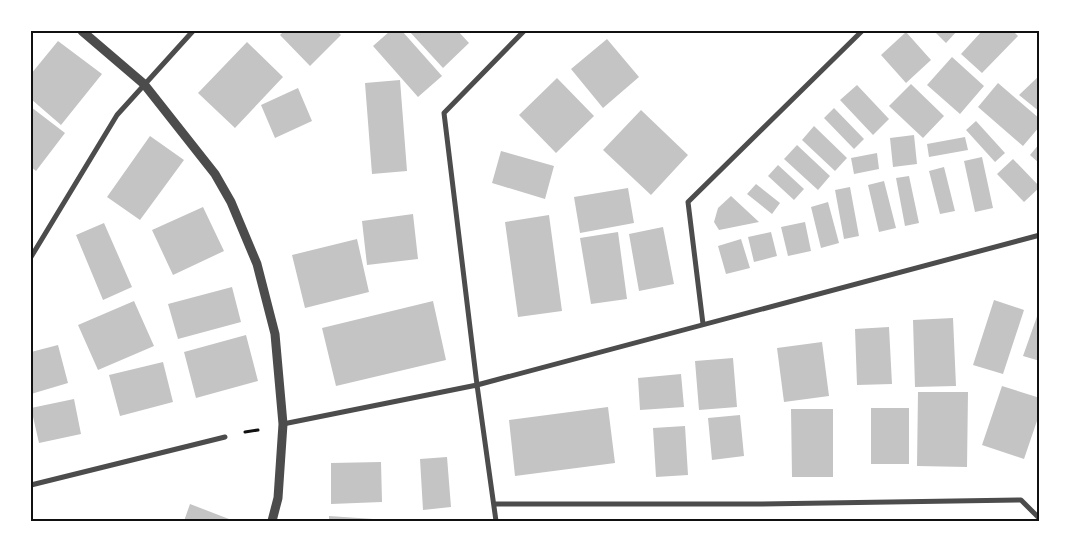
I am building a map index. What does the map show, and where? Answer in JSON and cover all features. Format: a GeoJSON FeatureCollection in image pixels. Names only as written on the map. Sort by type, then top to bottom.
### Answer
{"type":"FeatureCollection","features":[{"type":"Feature","properties":{"kind":"street"},"geometry":{"type":"LineString","coordinates":[[82,31],[144,84],[215,174],[231,202],[257,264],[275,334],[283,424],[278,498],[272,521]]}},
{"type":"Feature","properties":{"kind":"street"},"geometry":{"type":"LineString","coordinates":[[31,257],[116,115],[193,31]]}},
{"type":"Feature","properties":{"kind":"street"},"geometry":{"type":"LineString","coordinates":[[496,521],[477,385],[444,113],[524,31]]}},
{"type":"Feature","properties":{"kind":"street"},"geometry":{"type":"LineString","coordinates":[[703,324],[688,202],[862,31]]}},
{"type":"Feature","properties":{"kind":"street"},"geometry":{"type":"LineString","coordinates":[[283,424],[477,385],[1040,235]]}},
{"type":"Feature","properties":{"kind":"street"},"geometry":{"type":"LineString","coordinates":[[31,485],[224,437]]}},
{"type":"Feature","properties":{"kind":"street"},"geometry":{"type":"LineString","coordinates":[[494,504],[758,504],[1021,500],[1040,519]]}},
{"type":"Feature","properties":{"kind":"path"},"geometry":{"type":"LineString","coordinates":[[224,437],[283,424]]}},
{"type":"Feature","properties":{"kind":"building"},"geometry":{"type":"Polygon","coordinates":[[[284,31],[337,31],[341,35],[310,66],[280,35],[284,31]]]}},
{"type":"Feature","properties":{"kind":"building"},"geometry":{"type":"Polygon","coordinates":[[[390,31],[402,31],[442,76],[418,97],[373,46],[390,31]]]}},
{"type":"Feature","properties":{"kind":"building"},"geometry":{"type":"Polygon","coordinates":[[[409,31],[458,31],[469,43],[443,68],[409,31]]]}},
{"type":"Feature","properties":{"kind":"building"},"geometry":{"type":"Polygon","coordinates":[[[934,31],[957,31],[946,43],[934,31]]]}},
{"type":"Feature","properties":{"kind":"building"},"geometry":{"type":"Polygon","coordinates":[[[982,31],[1013,31],[1018,36],[982,73],[961,54],[982,31]]]}},
{"type":"Feature","properties":{"kind":"building"},"geometry":{"type":"Polygon","coordinates":[[[906,32],[931,60],[906,83],[881,55],[906,32]]]}},
{"type":"Feature","properties":{"kind":"building"},"geometry":{"type":"Polygon","coordinates":[[[607,39],[639,77],[603,108],[571,69],[607,39]]]}},
{"type":"Feature","properties":{"kind":"building"},"geometry":{"type":"Polygon","coordinates":[[[58,41],[102,74],[61,125],[31,99],[31,74],[58,41]]]}},
{"type":"Feature","properties":{"kind":"building"},"geometry":{"type":"Polygon","coordinates":[[[247,42],[283,77],[235,128],[198,93],[247,42]]]}},
{"type":"Feature","properties":{"kind":"building"},"geometry":{"type":"Polygon","coordinates":[[[952,57],[984,86],[960,114],[927,85],[952,57]]]}},
{"type":"Feature","properties":{"kind":"building"},"geometry":{"type":"Polygon","coordinates":[[[1040,75],[1040,112],[1019,95],[1040,75]]]}},
{"type":"Feature","properties":{"kind":"building"},"geometry":{"type":"Polygon","coordinates":[[[557,78],[594,116],[556,153],[519,115],[557,78]]]}},
{"type":"Feature","properties":{"kind":"building"},"geometry":{"type":"Polygon","coordinates":[[[400,80],[407,171],[372,174],[365,83],[400,80]]]}},
{"type":"Feature","properties":{"kind":"building"},"geometry":{"type":"Polygon","coordinates":[[[998,83],[1040,119],[1040,126],[1023,146],[978,107],[998,83]]]}},
{"type":"Feature","properties":{"kind":"building"},"geometry":{"type":"Polygon","coordinates":[[[911,84],[944,116],[923,138],[889,106],[911,84]]]}},
{"type":"Feature","properties":{"kind":"building"},"geometry":{"type":"Polygon","coordinates":[[[857,85],[889,119],[873,135],[840,100],[857,85]]]}},
{"type":"Feature","properties":{"kind":"building"},"geometry":{"type":"Polygon","coordinates":[[[298,88],[312,121],[275,138],[261,105],[298,88]]]}},
{"type":"Feature","properties":{"kind":"building"},"geometry":{"type":"Polygon","coordinates":[[[31,107],[65,133],[36,171],[31,167],[31,107]]]}},
{"type":"Feature","properties":{"kind":"building"},"geometry":{"type":"Polygon","coordinates":[[[834,108],[864,139],[854,149],[824,118],[834,108]]]}},
{"type":"Feature","properties":{"kind":"building"},"geometry":{"type":"Polygon","coordinates":[[[641,110],[688,155],[651,195],[603,150],[641,110]]]}},
{"type":"Feature","properties":{"kind":"building"},"geometry":{"type":"Polygon","coordinates":[[[976,121],[1005,153],[995,162],[966,130],[976,121]]]}},
{"type":"Feature","properties":{"kind":"building"},"geometry":{"type":"Polygon","coordinates":[[[814,126],[847,158],[835,171],[802,140],[814,126]]]}},
{"type":"Feature","properties":{"kind":"building"},"geometry":{"type":"Polygon","coordinates":[[[914,135],[917,164],[893,167],[890,138],[914,135]]]}},
{"type":"Feature","properties":{"kind":"building"},"geometry":{"type":"Polygon","coordinates":[[[150,136],[184,160],[140,220],[107,197],[150,136]]]}},
{"type":"Feature","properties":{"kind":"building"},"geometry":{"type":"Polygon","coordinates":[[[965,137],[968,150],[929,157],[927,144],[965,137]]]}},
{"type":"Feature","properties":{"kind":"building"},"geometry":{"type":"Polygon","coordinates":[[[1040,143],[1040,164],[1030,155],[1040,143]]]}},
{"type":"Feature","properties":{"kind":"building"},"geometry":{"type":"Polygon","coordinates":[[[797,145],[830,176],[818,190],[784,159],[797,145]]]}},
{"type":"Feature","properties":{"kind":"building"},"geometry":{"type":"Polygon","coordinates":[[[501,151],[554,166],[545,199],[492,183],[501,151]]]}},
{"type":"Feature","properties":{"kind":"building"},"geometry":{"type":"Polygon","coordinates":[[[877,153],[879,169],[854,174],[851,158],[877,153]]]}},
{"type":"Feature","properties":{"kind":"building"},"geometry":{"type":"Polygon","coordinates":[[[982,157],[993,208],[975,212],[964,161],[982,157]]]}},
{"type":"Feature","properties":{"kind":"building"},"geometry":{"type":"Polygon","coordinates":[[[1013,159],[1040,187],[1024,202],[997,174],[1013,159]]]}},
{"type":"Feature","properties":{"kind":"building"},"geometry":{"type":"Polygon","coordinates":[[[778,165],[804,189],[794,200],[768,176],[778,165]]]}},
{"type":"Feature","properties":{"kind":"building"},"geometry":{"type":"Polygon","coordinates":[[[944,167],[955,211],[940,214],[929,171],[944,167]]]}},
{"type":"Feature","properties":{"kind":"building"},"geometry":{"type":"Polygon","coordinates":[[[909,176],[919,223],[905,226],[896,178],[909,176]]]}},
{"type":"Feature","properties":{"kind":"building"},"geometry":{"type":"Polygon","coordinates":[[[884,181],[896,228],[879,232],[868,185],[884,181]]]}},
{"type":"Feature","properties":{"kind":"building"},"geometry":{"type":"Polygon","coordinates":[[[756,184],[780,203],[772,214],[747,194],[756,184]]]}},
{"type":"Feature","properties":{"kind":"building"},"geometry":{"type":"Polygon","coordinates":[[[850,187],[859,236],[844,239],[835,190],[850,187]]]}},
{"type":"Feature","properties":{"kind":"building"},"geometry":{"type":"Polygon","coordinates":[[[628,188],[634,223],[580,233],[574,197],[628,188]]]}},
{"type":"Feature","properties":{"kind":"building"},"geometry":{"type":"Polygon","coordinates":[[[731,196],[759,222],[719,230],[714,222],[718,208],[731,196]]]}},
{"type":"Feature","properties":{"kind":"building"},"geometry":{"type":"Polygon","coordinates":[[[828,202],[839,243],[821,248],[811,207],[828,202]]]}},
{"type":"Feature","properties":{"kind":"building"},"geometry":{"type":"Polygon","coordinates":[[[203,207],[224,251],[173,275],[152,230],[203,207]]]}},
{"type":"Feature","properties":{"kind":"building"},"geometry":{"type":"Polygon","coordinates":[[[413,214],[418,259],[367,265],[362,221],[413,214]]]}},
{"type":"Feature","properties":{"kind":"building"},"geometry":{"type":"Polygon","coordinates":[[[549,215],[562,311],[518,317],[505,222],[549,215]]]}},
{"type":"Feature","properties":{"kind":"building"},"geometry":{"type":"Polygon","coordinates":[[[805,222],[811,251],[788,256],[781,227],[805,222]]]}},
{"type":"Feature","properties":{"kind":"building"},"geometry":{"type":"Polygon","coordinates":[[[104,223],[132,287],[103,300],[76,235],[104,223]]]}},
{"type":"Feature","properties":{"kind":"building"},"geometry":{"type":"Polygon","coordinates":[[[663,227],[674,284],[639,291],[629,234],[663,227]]]}},
{"type":"Feature","properties":{"kind":"building"},"geometry":{"type":"Polygon","coordinates":[[[618,232],[627,299],[591,304],[580,238],[618,232]]]}},
{"type":"Feature","properties":{"kind":"building"},"geometry":{"type":"Polygon","coordinates":[[[771,232],[777,256],[754,262],[748,237],[771,232]]]}},
{"type":"Feature","properties":{"kind":"building"},"geometry":{"type":"Polygon","coordinates":[[[357,239],[369,292],[305,308],[292,255],[357,239]]]}},
{"type":"Feature","properties":{"kind":"building"},"geometry":{"type":"Polygon","coordinates":[[[741,239],[750,268],[726,274],[718,246],[741,239]]]}},
{"type":"Feature","properties":{"kind":"building"},"geometry":{"type":"Polygon","coordinates":[[[232,287],[241,322],[178,339],[168,304],[232,287]]]}},
{"type":"Feature","properties":{"kind":"building"},"geometry":{"type":"Polygon","coordinates":[[[994,300],[1024,310],[1003,374],[973,365],[994,300]]]}},
{"type":"Feature","properties":{"kind":"building"},"geometry":{"type":"Polygon","coordinates":[[[134,301],[154,346],[98,370],[78,325],[134,301]]]}},
{"type":"Feature","properties":{"kind":"building"},"geometry":{"type":"Polygon","coordinates":[[[433,301],[446,360],[336,386],[322,328],[433,301]]]}},
{"type":"Feature","properties":{"kind":"building"},"geometry":{"type":"Polygon","coordinates":[[[1040,308],[1040,361],[1023,356],[1040,308]]]}},
{"type":"Feature","properties":{"kind":"building"},"geometry":{"type":"Polygon","coordinates":[[[953,318],[956,386],[915,387],[913,320],[953,318]]]}},
{"type":"Feature","properties":{"kind":"building"},"geometry":{"type":"Polygon","coordinates":[[[889,327],[892,384],[857,385],[855,329],[889,327]]]}},
{"type":"Feature","properties":{"kind":"building"},"geometry":{"type":"Polygon","coordinates":[[[246,335],[258,381],[196,398],[184,352],[246,335]]]}},
{"type":"Feature","properties":{"kind":"building"},"geometry":{"type":"Polygon","coordinates":[[[822,342],[829,396],[784,402],[777,348],[822,342]]]}},
{"type":"Feature","properties":{"kind":"building"},"geometry":{"type":"Polygon","coordinates":[[[58,345],[68,383],[31,394],[31,352],[58,345]]]}},
{"type":"Feature","properties":{"kind":"building"},"geometry":{"type":"Polygon","coordinates":[[[733,358],[737,407],[699,410],[695,361],[733,358]]]}},
{"type":"Feature","properties":{"kind":"building"},"geometry":{"type":"Polygon","coordinates":[[[163,362],[173,402],[120,416],[109,375],[163,362]]]}},
{"type":"Feature","properties":{"kind":"building"},"geometry":{"type":"Polygon","coordinates":[[[681,374],[684,407],[640,410],[638,378],[681,374]]]}},
{"type":"Feature","properties":{"kind":"building"},"geometry":{"type":"Polygon","coordinates":[[[1002,386],[1040,398],[1040,412],[1024,459],[982,445],[1002,386]]]}},
{"type":"Feature","properties":{"kind":"building"},"geometry":{"type":"Polygon","coordinates":[[[918,392],[968,392],[967,467],[917,466],[918,392]]]}},
{"type":"Feature","properties":{"kind":"building"},"geometry":{"type":"Polygon","coordinates":[[[74,399],[81,434],[39,443],[31,408],[74,399]]]}},
{"type":"Feature","properties":{"kind":"building"},"geometry":{"type":"Polygon","coordinates":[[[608,407],[615,463],[515,476],[509,420],[608,407]]]}},
{"type":"Feature","properties":{"kind":"building"},"geometry":{"type":"Polygon","coordinates":[[[871,408],[909,408],[909,464],[871,464],[871,408]]]}},
{"type":"Feature","properties":{"kind":"building"},"geometry":{"type":"Polygon","coordinates":[[[791,409],[833,409],[833,477],[792,477],[791,409]]]}},
{"type":"Feature","properties":{"kind":"building"},"geometry":{"type":"Polygon","coordinates":[[[740,415],[744,456],[712,460],[708,418],[740,415]]]}},
{"type":"Feature","properties":{"kind":"building"},"geometry":{"type":"Polygon","coordinates":[[[685,426],[688,475],[656,477],[653,428],[685,426]]]}},
{"type":"Feature","properties":{"kind":"building"},"geometry":{"type":"Polygon","coordinates":[[[447,457],[451,507],[423,510],[420,459],[447,457]]]}},
{"type":"Feature","properties":{"kind":"building"},"geometry":{"type":"Polygon","coordinates":[[[381,462],[382,502],[331,504],[331,463],[381,462]]]}},
{"type":"Feature","properties":{"kind":"building"},"geometry":{"type":"Polygon","coordinates":[[[190,504],[229,519],[228,521],[184,521],[190,504]]]}},
{"type":"Feature","properties":{"kind":"building"},"geometry":{"type":"Polygon","coordinates":[[[329,516],[373,519],[373,521],[329,521],[329,516]]]}}]}
